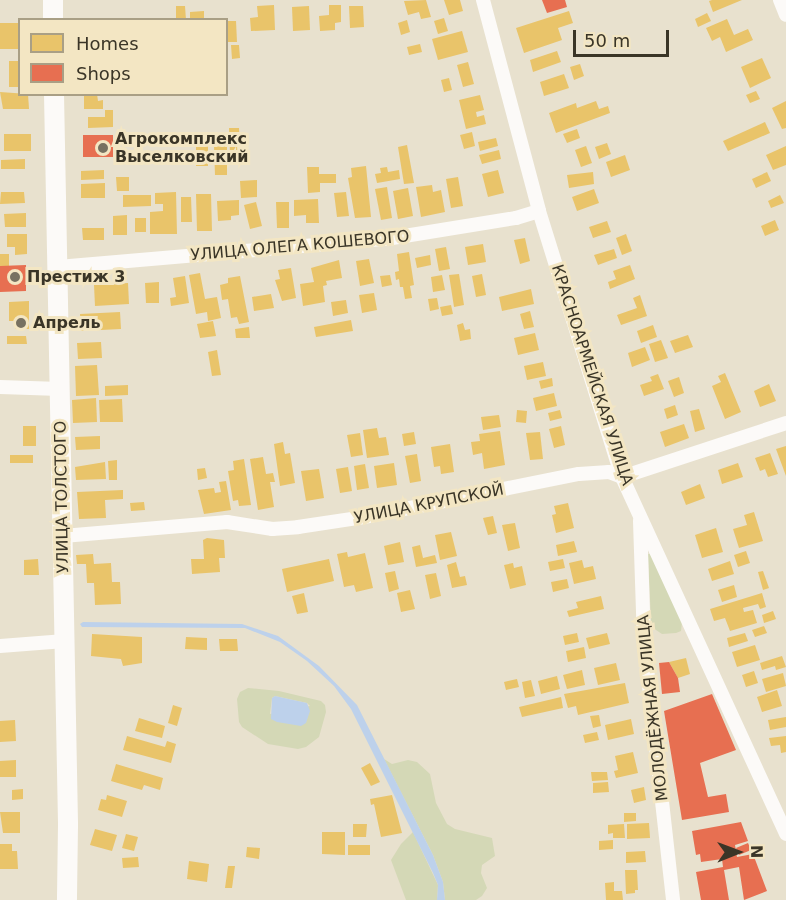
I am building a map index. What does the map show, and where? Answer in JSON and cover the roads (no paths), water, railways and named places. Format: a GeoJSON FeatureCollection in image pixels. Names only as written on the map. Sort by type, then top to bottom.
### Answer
{"type":"FeatureCollection","features":[{"type":"Feature","properties":{"kind":"main road"},"geometry":{"type":"LineString","coordinates":[[53,0],[53,18]]}},
{"type":"Feature","properties":{"kind":"main road","name":"УЛИЦА ТОЛСТОГО"},"geometry":{"type":"LineString","coordinates":[[54,96],[65,641],[67,900]]}},
{"type":"Feature","properties":{"kind":"street","name":"КРАСНОАРМЕЙСКАЯ УЛИЦА"},"geometry":{"type":"LineString","coordinates":[[483,0],[539,211],[622,477],[786,834]]}},
{"type":"Feature","properties":{"kind":"street"},"geometry":{"type":"LineString","coordinates":[[780,0],[786,15]]}},
{"type":"Feature","properties":{"kind":"street","name":"УЛИЦА ОЛЕГА КОШЕВОГО"},"geometry":{"type":"LineString","coordinates":[[58,267],[386,239],[494,222],[539,211]]}},
{"type":"Feature","properties":{"kind":"street"},"geometry":{"type":"LineString","coordinates":[[0,387],[60,389]]}},
{"type":"Feature","properties":{"kind":"street","name":"УЛИЦА КРУПСКОЙ"},"geometry":{"type":"LineString","coordinates":[[63,536],[226,522],[272,529],[298,527],[365,517],[579,474],[609,472],[622,477],[786,423]]}},
{"type":"Feature","properties":{"kind":"street","name":"МОЛОДЁЖНАЯ УЛИЦА"},"geometry":{"type":"LineString","coordinates":[[640,515],[644,640],[673,900]]}},
{"type":"Feature","properties":{"kind":"street"},"geometry":{"type":"LineString","coordinates":[[0,646],[65,641]]}},
{"type":"Feature","properties":{"kind":"water"},"geometry":{"type":"Polygon","coordinates":[[[83,622],[242,624],[278,636],[319,666],[357,705],[433,855],[443,882],[445,900],[437,900],[438,885],[433,873],[351,709],[334,686],[307,661],[280,642],[245,628],[82,627],[80,624],[83,622]]]}},
{"type":"Feature","properties":{"kind":"water"},"geometry":{"type":"Polygon","coordinates":[[[275,696],[307,703],[310,711],[306,723],[301,726],[271,719],[272,698],[275,696]]]}},
{"type":"Feature","properties":{"kind":"place","name":"Агрокомплекс Выселковский"},"geometry":{"type":"Point","coordinates":[103,148]}},
{"type":"Feature","properties":{"kind":"place","name":"Престиж 3"},"geometry":{"type":"Point","coordinates":[15,277]}},
{"type":"Feature","properties":{"kind":"place","name":"Апрель"},"geometry":{"type":"Point","coordinates":[21,323]}}]}
